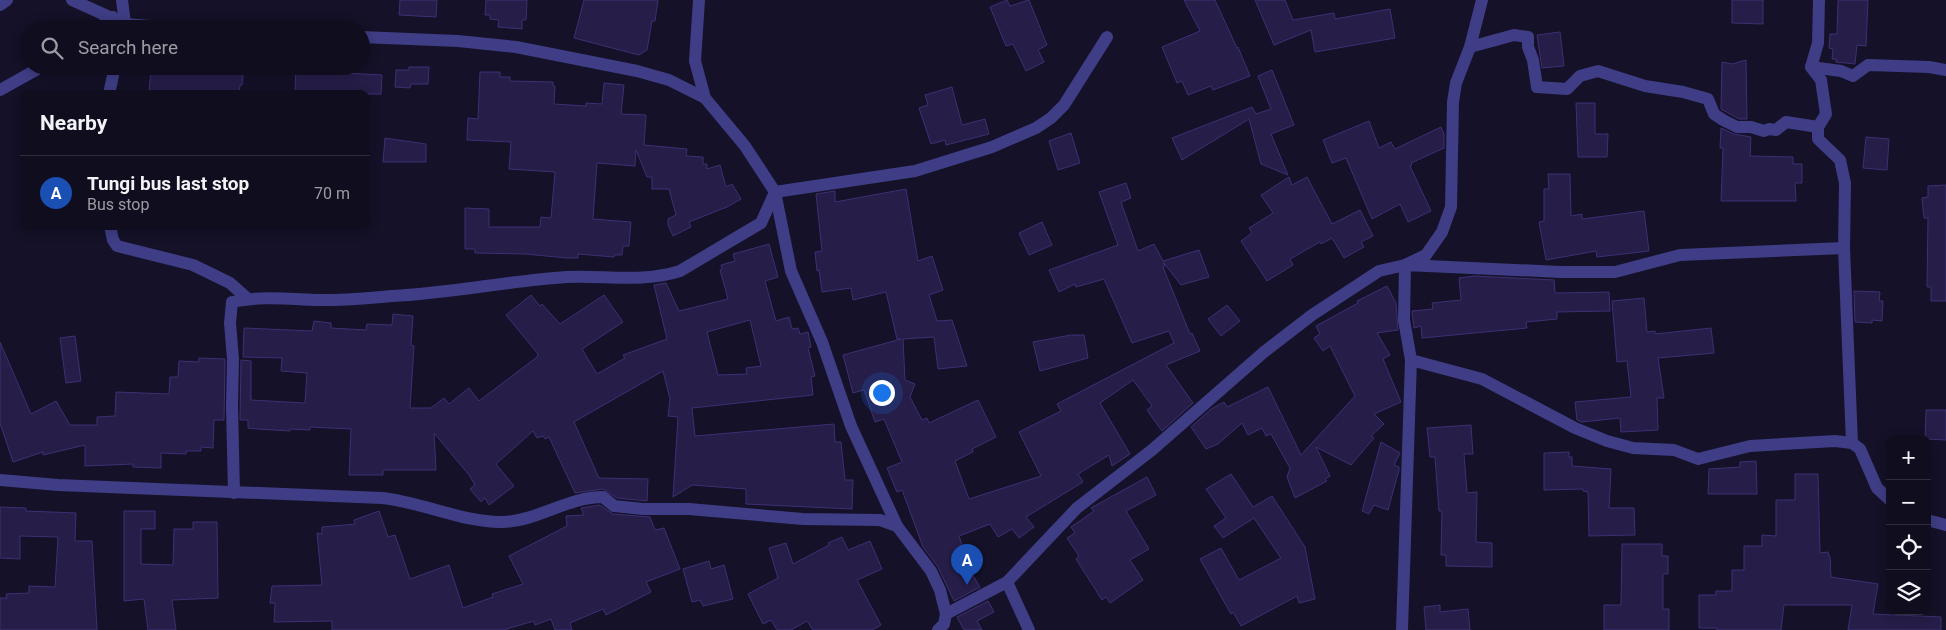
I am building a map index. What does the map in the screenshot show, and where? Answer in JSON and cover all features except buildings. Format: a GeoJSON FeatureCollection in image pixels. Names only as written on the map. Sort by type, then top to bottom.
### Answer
{"type":"FeatureCollection","features":[{"type":"Feature","properties":{"kind":"street"},"geometry":{"type":"LineString","coordinates":[[0,6],[7,0]]}},
{"type":"Feature","properties":{"kind":"street"},"geometry":{"type":"LineString","coordinates":[[72,0],[117,20]]}},
{"type":"Feature","properties":{"kind":"street"},"geometry":{"type":"LineString","coordinates":[[122,0],[124,20]]}},
{"type":"Feature","properties":{"kind":"street"},"geometry":{"type":"LineString","coordinates":[[699,0],[695,61],[705,98]]}},
{"type":"Feature","properties":{"kind":"street"},"geometry":{"type":"LineString","coordinates":[[1405,266],[1426,255],[1434,246],[1442,232],[1450,208],[1453,102],[1456,83],[1470,48],[1482,0]]}},
{"type":"Feature","properties":{"kind":"street"},"geometry":{"type":"LineString","coordinates":[[1819,0],[1818,43],[1812,67],[1821,80],[1826,114],[1818,127],[1818,139],[1840,160],[1846,195],[1844,248],[1852,443]]}},
{"type":"Feature","properties":{"kind":"street"},"geometry":{"type":"LineString","coordinates":[[109,20],[113,17]]}},
{"type":"Feature","properties":{"kind":"street"},"geometry":{"type":"LineString","coordinates":[[1470,48],[1495,39],[1514,35],[1528,36],[1528,47],[1533,60],[1537,87],[1567,89],[1580,76],[1598,71],[1645,86],[1683,92],[1708,99],[1714,114],[1737,127],[1751,127],[1764,131],[1769,129],[1776,130],[1786,122],[1818,127]]}},
{"type":"Feature","properties":{"kind":"street"},"geometry":{"type":"LineString","coordinates":[[775,192],[915,171],[970,155],[1028,132],[1043,124],[1064,105],[1107,36]]}},
{"type":"Feature","properties":{"kind":"street"},"geometry":{"type":"LineString","coordinates":[[370,37],[516,47],[637,71],[669,80],[705,98],[746,146],[775,192],[792,271],[822,342],[851,426],[898,526],[931,571],[940,590],[946,614],[944,624],[938,630]]}},
{"type":"Feature","properties":{"kind":"street"},"geometry":{"type":"LineString","coordinates":[[1812,67],[1841,71],[1853,76],[1868,65],[1929,67],[1946,70]]}},
{"type":"Feature","properties":{"kind":"street"},"geometry":{"type":"LineString","coordinates":[[0,90],[28,75]]}},
{"type":"Feature","properties":{"kind":"street"},"geometry":{"type":"LineString","coordinates":[[110,90],[113,75]]}},
{"type":"Feature","properties":{"kind":"street"},"geometry":{"type":"LineString","coordinates":[[234,493],[233,359],[230,323],[232,302],[248,299],[328,300],[421,294],[565,277],[638,278],[666,276],[680,271],[761,223],[775,192]]}},
{"type":"Feature","properties":{"kind":"street"},"geometry":{"type":"LineString","coordinates":[[111,230],[113,240],[117,246],[193,266],[230,283],[248,299]]}},
{"type":"Feature","properties":{"kind":"street"},"geometry":{"type":"LineString","coordinates":[[946,614],[1007,582],[1077,508],[1152,450],[1271,347],[1312,315],[1379,271],[1405,266],[1562,272],[1615,272],[1680,255],[1844,248]]}},
{"type":"Feature","properties":{"kind":"street"},"geometry":{"type":"LineString","coordinates":[[1402,630],[1411,360],[1404,320],[1405,266]]}},
{"type":"Feature","properties":{"kind":"street"},"geometry":{"type":"LineString","coordinates":[[1411,360],[1482,379],[1575,428],[1607,441],[1633,448],[1674,450],[1698,459],[1750,446],[1835,441],[1852,443],[1860,449],[1877,488],[1886,496]]}},
{"type":"Feature","properties":{"kind":"street"},"geometry":{"type":"LineString","coordinates":[[0,480],[58,485],[400,500],[452,514],[502,522],[521,519],[575,500],[603,497],[614,506],[643,509],[688,509],[803,519],[880,520],[898,526]]}},
{"type":"Feature","properties":{"kind":"street"},"geometry":{"type":"LineString","coordinates":[[1931,521],[1946,525]]}},
{"type":"Feature","properties":{"kind":"street"},"geometry":{"type":"LineString","coordinates":[[1007,582],[1028,630]]}},
{"type":"Feature","properties":{"kind":"place","name":"Tungi bus last stop"},"geometry":{"type":"Point","coordinates":[967,585]}}]}
